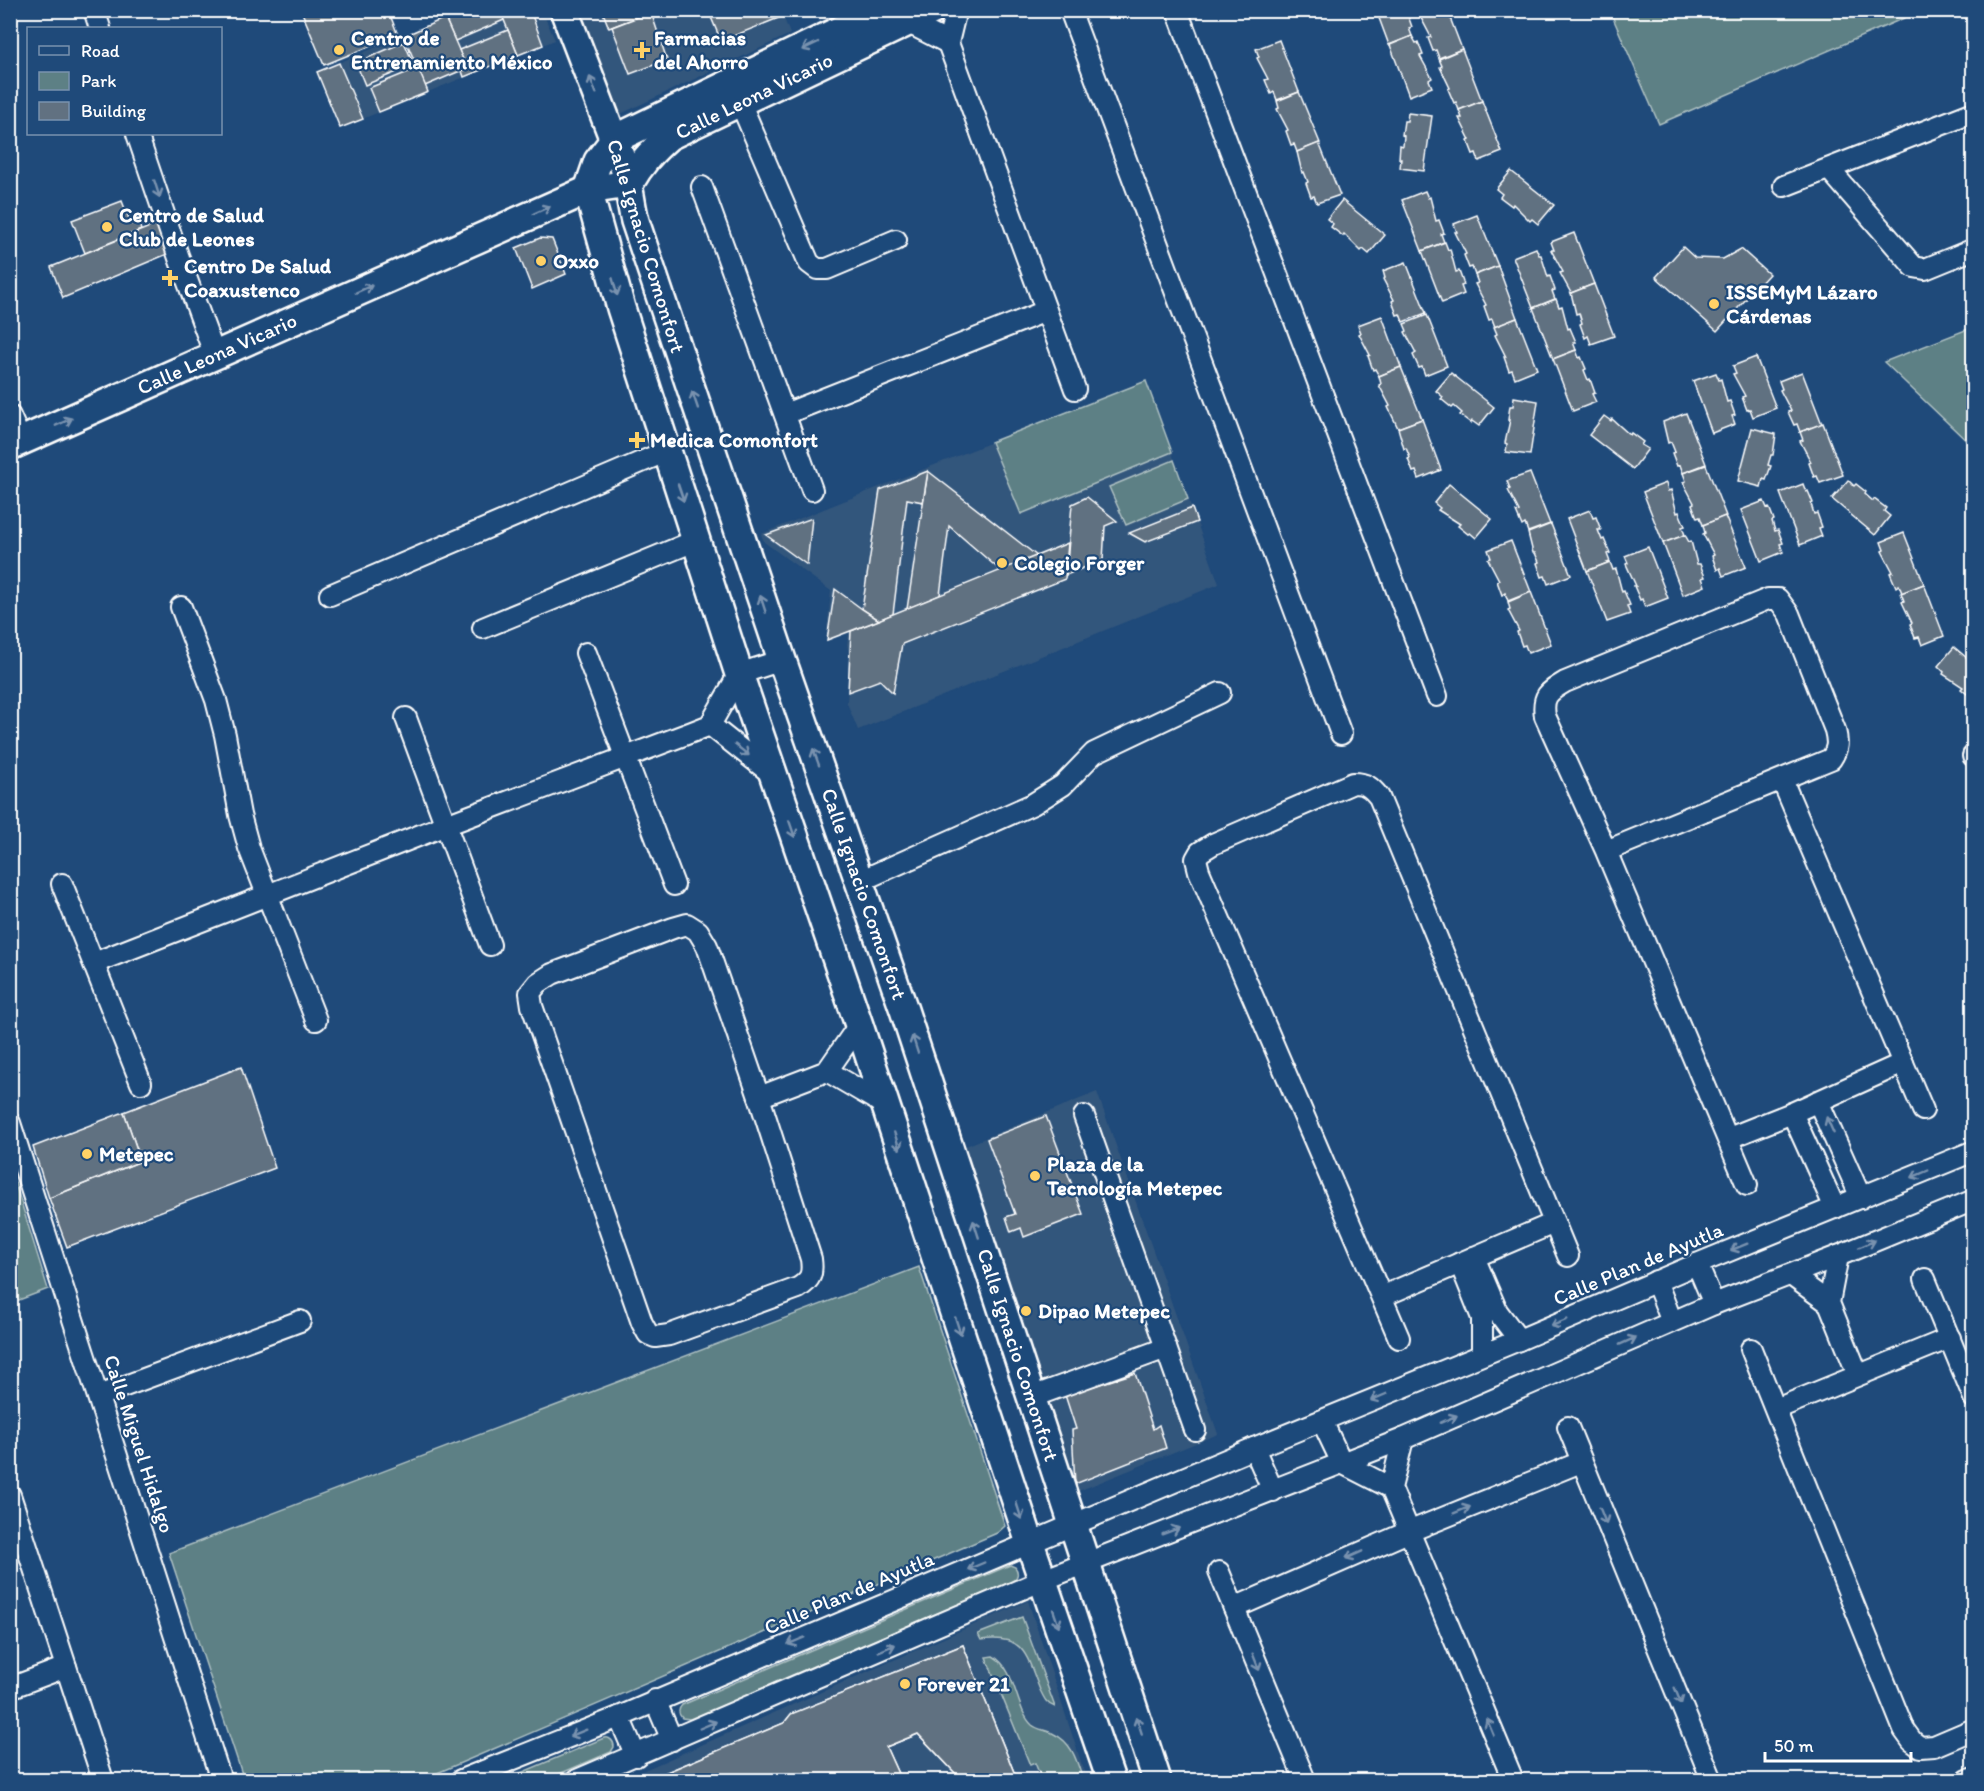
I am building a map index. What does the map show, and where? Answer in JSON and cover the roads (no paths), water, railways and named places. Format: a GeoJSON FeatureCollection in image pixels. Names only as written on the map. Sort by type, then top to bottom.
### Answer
{"type":"FeatureCollection","features":[{"type":"Feature","properties":{"kind":"main road","name":"Calle Ignacio Comonfort"},"geometry":{"type":"LineString","coordinates":[[564,10],[615,139],[629,184],[635,221],[782,660],[860,880],[1157,1780]]}},
{"type":"Feature","properties":{"kind":"main road","name":"Calle Leona Vicario"},"geometry":{"type":"LineString","coordinates":[[16,444],[588,190],[629,184],[639,165],[669,136],[740,102],[858,34],[882,10]]}},
{"type":"Feature","properties":{"kind":"main road","name":"Calle Leona Vicario"},"geometry":{"type":"LineString","coordinates":[[588,190],[598,161],[615,139],[858,34],[907,22],[933,10]]}},
{"type":"Feature","properties":{"kind":"main road","name":"Calle Ignacio Comonfort"},"geometry":{"type":"LineString","coordinates":[[588,190],[621,308],[739,674],[859,1025],[1111,1780]]}},
{"type":"Feature","properties":{"kind":"street"},"geometry":{"type":"LineString","coordinates":[[94,10],[100,27]]}},
{"type":"Feature","properties":{"kind":"street"},"geometry":{"type":"LineString","coordinates":[[956,10],[948,43],[1075,389]]}},
{"type":"Feature","properties":{"kind":"street"},"geometry":{"type":"LineString","coordinates":[[1070,10],[1341,734]]}},
{"type":"Feature","properties":{"kind":"street"},"geometry":{"type":"LineString","coordinates":[[1177,10],[1437,696]]}},
{"type":"Feature","properties":{"kind":"street"},"geometry":{"type":"LineString","coordinates":[[907,22],[948,43]]}},
{"type":"Feature","properties":{"kind":"street"},"geometry":{"type":"LineString","coordinates":[[740,102],[797,240],[809,263],[817,269],[827,269],[896,240]]}},
{"type":"Feature","properties":{"kind":"street"},"geometry":{"type":"LineString","coordinates":[[1784,186],[1974,112]]}},
{"type":"Feature","properties":{"kind":"street"},"geometry":{"type":"LineString","coordinates":[[137,135],[214,356]]}},
{"type":"Feature","properties":{"kind":"street"},"geometry":{"type":"LineString","coordinates":[[1829,169],[1914,267],[1925,269],[1974,249]]}},
{"type":"Feature","properties":{"kind":"street"},"geometry":{"type":"LineString","coordinates":[[702,187],[812,490]]}},
{"type":"Feature","properties":{"kind":"street"},"geometry":{"type":"LineString","coordinates":[[784,414],[1046,311]]}},
{"type":"Feature","properties":{"kind":"street"},"geometry":{"type":"LineString","coordinates":[[10,416],[16,444]]}},
{"type":"Feature","properties":{"kind":"street"},"geometry":{"type":"LineString","coordinates":[[330,595],[666,451]]}},
{"type":"Feature","properties":{"kind":"street"},"geometry":{"type":"LineString","coordinates":[[483,628],[697,540]]}},
{"type":"Feature","properties":{"kind":"street"},"geometry":{"type":"LineString","coordinates":[[1606,851],[1831,759],[1838,743],[1835,730],[1789,614],[1778,599],[1768,599],[1564,682],[1550,691],[1543,703],[1545,716],[1606,851],[1748,1185]]}},
{"type":"Feature","properties":{"kind":"street"},"geometry":{"type":"LineString","coordinates":[[181,608],[216,700],[249,848],[316,1020]]}},
{"type":"Feature","properties":{"kind":"street"},"geometry":{"type":"LineString","coordinates":[[586,653],[674,885]]}},
{"type":"Feature","properties":{"kind":"street"},"geometry":{"type":"LineString","coordinates":[[94,963],[446,825],[710,725],[739,674],[782,660]]}},
{"type":"Feature","properties":{"kind":"street"},"geometry":{"type":"LineString","coordinates":[[860,880],[1033,804],[1063,785],[1094,753],[1220,693]]}},
{"type":"Feature","properties":{"kind":"street"},"geometry":{"type":"LineString","coordinates":[[406,718],[490,945]]}},
{"type":"Feature","properties":{"kind":"street"},"geometry":{"type":"LineString","coordinates":[[710,725],[774,776]]}},
{"type":"Feature","properties":{"kind":"street"},"geometry":{"type":"LineString","coordinates":[[1782,780],[1923,1110]]}},
{"type":"Feature","properties":{"kind":"street"},"geometry":{"type":"LineString","coordinates":[[1399,1338],[1383,1296],[1199,871],[1196,859],[1200,852],[1213,844],[1353,783],[1364,783],[1372,788],[1379,797],[1568,1256]]}},
{"type":"Feature","properties":{"kind":"street"},"geometry":{"type":"LineString","coordinates":[[62,884],[141,1083]]}},
{"type":"Feature","properties":{"kind":"street"},"geometry":{"type":"LineString","coordinates":[[687,924],[698,931],[706,946],[759,1097],[811,1259],[813,1272],[809,1281],[798,1288],[669,1335],[656,1337],[648,1334],[642,1323],[532,1006],[530,993],[538,983],[552,974],[687,924]]}},
{"type":"Feature","properties":{"kind":"street"},"geometry":{"type":"LineString","coordinates":[[759,1097],[827,1071],[859,1025]]}},
{"type":"Feature","properties":{"kind":"street"},"geometry":{"type":"LineString","coordinates":[[1729,1138],[1792,1113],[1903,1063]]}},
{"type":"Feature","properties":{"kind":"street"},"geometry":{"type":"LineString","coordinates":[[827,1071],[885,1105]]}},
{"type":"Feature","properties":{"kind":"street"},"geometry":{"type":"LineString","coordinates":[[1818,1101],[1861,1198]]}},
{"type":"Feature","properties":{"kind":"street"},"geometry":{"type":"LineString","coordinates":[[1792,1113],[1835,1208]]}},
{"type":"Feature","properties":{"kind":"street"},"geometry":{"type":"LineString","coordinates":[[1084,1116],[1195,1430]]}},
{"type":"Feature","properties":{"kind":"street","name":"Calle Miguel Hidalgo"},"geometry":{"type":"LineString","coordinates":[[10,1123],[221,1780]]}},
{"type":"Feature","properties":{"kind":"street","name":"Calle Plan de Ayutla"},"geometry":{"type":"LineString","coordinates":[[461,1780],[619,1717],[1254,1448],[1974,1151]]}},
{"type":"Feature","properties":{"kind":"street"},"geometry":{"type":"LineString","coordinates":[[577,1780],[1044,1580],[1403,1439],[1714,1304],[1974,1200]]}},
{"type":"Feature","properties":{"kind":"street"},"geometry":{"type":"LineString","coordinates":[[1383,1296],[1554,1223]]}},
{"type":"Feature","properties":{"kind":"street"},"geometry":{"type":"LineString","coordinates":[[1828,1303],[1838,1256]]}},
{"type":"Feature","properties":{"kind":"street"},"geometry":{"type":"LineString","coordinates":[[1467,1260],[1490,1315],[1519,1340]]}},
{"type":"Feature","properties":{"kind":"street","name":"Calle Plan de Ayutla"},"geometry":{"type":"LineString","coordinates":[[1697,1264],[1714,1304]]}},
{"type":"Feature","properties":{"kind":"street"},"geometry":{"type":"LineString","coordinates":[[1791,1275],[1828,1303],[1858,1375]]}},
{"type":"Feature","properties":{"kind":"street"},"geometry":{"type":"LineString","coordinates":[[1925,1279],[1974,1398]]}},
{"type":"Feature","properties":{"kind":"street","name":"Calle Plan de Ayutla"},"geometry":{"type":"LineString","coordinates":[[1656,1281],[1672,1322]]}},
{"type":"Feature","properties":{"kind":"street"},"geometry":{"type":"LineString","coordinates":[[1482,1354],[1490,1315]]}},
{"type":"Feature","properties":{"kind":"street"},"geometry":{"type":"LineString","coordinates":[[98,1396],[300,1321]]}},
{"type":"Feature","properties":{"kind":"street"},"geometry":{"type":"LineString","coordinates":[[1776,1409],[1950,1338]]}},
{"type":"Feature","properties":{"kind":"street"},"geometry":{"type":"LineString","coordinates":[[1032,1397],[1166,1348]]}},
{"type":"Feature","properties":{"kind":"street"},"geometry":{"type":"LineString","coordinates":[[1751,1349],[1904,1730],[1920,1747],[1934,1746],[1974,1729]]}},
{"type":"Feature","properties":{"kind":"street"},"geometry":{"type":"LineString","coordinates":[[1322,1421],[1342,1463],[1390,1488]]}},
{"type":"Feature","properties":{"kind":"street"},"geometry":{"type":"LineString","coordinates":[[1568,1427],[1712,1780]]}},
{"type":"Feature","properties":{"kind":"street"},"geometry":{"type":"LineString","coordinates":[[1403,1439],[1390,1488],[1513,1780]]}},
{"type":"Feature","properties":{"kind":"street"},"geometry":{"type":"LineString","coordinates":[[1254,1448],[1274,1491]]}},
{"type":"Feature","properties":{"kind":"street"},"geometry":{"type":"LineString","coordinates":[[1234,1608],[1408,1532],[1581,1462]]}},
{"type":"Feature","properties":{"kind":"street"},"geometry":{"type":"LineString","coordinates":[[10,1495],[104,1780]]}},
{"type":"Feature","properties":{"kind":"street"},"geometry":{"type":"LineString","coordinates":[[1219,1572],[1305,1780]]}},
{"type":"Feature","properties":{"kind":"street"},"geometry":{"type":"LineString","coordinates":[[10,1688],[66,1667]]}},
{"type":"Feature","properties":{"kind":"street"},"geometry":{"type":"LineString","coordinates":[[655,1700],[672,1740]]}},
{"type":"Feature","properties":{"kind":"street"},"geometry":{"type":"LineString","coordinates":[[619,1717],[636,1756]]}},
{"type":"Feature","properties":{"kind":"street"},"geometry":{"type":"LineString","coordinates":[[1968,1780],[1974,1778]]}},
{"type":"Feature","properties":{"kind":"place","name":"Centro de Entrenamiento México"},"geometry":{"type":"Point","coordinates":[339,50]}},
{"type":"Feature","properties":{"kind":"place","name":"Farmacias del Ahorro"},"geometry":{"type":"Point","coordinates":[642,50]}},
{"type":"Feature","properties":{"kind":"place","name":"Centro de Salud Club de Leones"},"geometry":{"type":"Point","coordinates":[107,227]}},
{"type":"Feature","properties":{"kind":"place","name":"Oxxo"},"geometry":{"type":"Point","coordinates":[541,261]}},
{"type":"Feature","properties":{"kind":"place","name":"Centro De Salud Coaxustenco"},"geometry":{"type":"Point","coordinates":[170,278]}},
{"type":"Feature","properties":{"kind":"place","name":"ISSEMyM Lázaro Cárdenas"},"geometry":{"type":"Point","coordinates":[1714,304]}},
{"type":"Feature","properties":{"kind":"place","name":"Medica Comonfort"},"geometry":{"type":"Point","coordinates":[637,440]}},
{"type":"Feature","properties":{"kind":"place","name":"Colegio Forger"},"geometry":{"type":"Point","coordinates":[1002,563]}},
{"type":"Feature","properties":{"kind":"place","name":"Metepec"},"geometry":{"type":"Point","coordinates":[87,1154]}},
{"type":"Feature","properties":{"kind":"place","name":"Plaza de la Tecnología Metepec"},"geometry":{"type":"Point","coordinates":[1035,1176]}},
{"type":"Feature","properties":{"kind":"place","name":"Dipao Metepec"},"geometry":{"type":"Point","coordinates":[1026,1311]}},
{"type":"Feature","properties":{"kind":"place","name":"Forever 21"},"geometry":{"type":"Point","coordinates":[905,1684]}}]}
